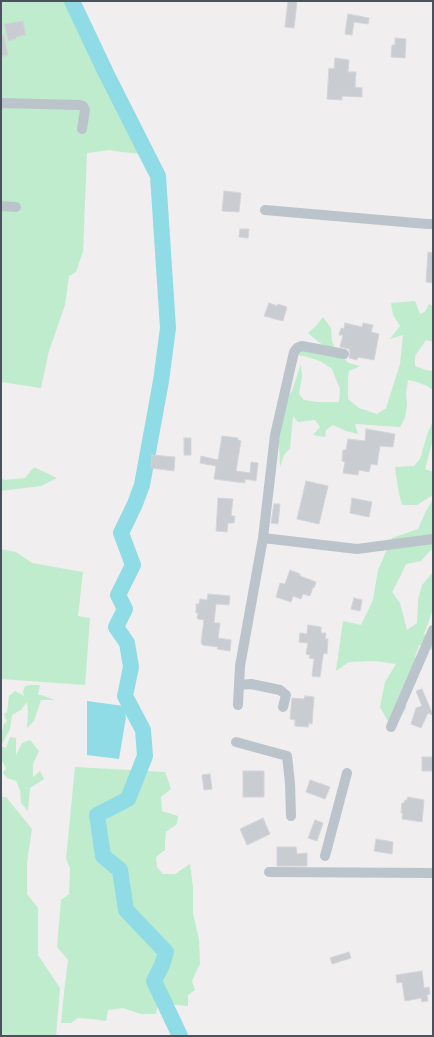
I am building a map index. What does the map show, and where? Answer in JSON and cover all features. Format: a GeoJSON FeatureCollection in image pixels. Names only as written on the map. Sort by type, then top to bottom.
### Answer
{"type":"FeatureCollection","features":[{"type":"Feature","properties":{"kind":"street"},"geometry":{"type":"LineString","coordinates":[[1,103],[80,105],[83,106],[85,110],[82,129]]}},
{"type":"Feature","properties":{"kind":"street"},"geometry":{"type":"LineString","coordinates":[[1,206],[16,207]]}},
{"type":"Feature","properties":{"kind":"street"},"geometry":{"type":"LineString","coordinates":[[265,210],[433,224]]}},
{"type":"Feature","properties":{"kind":"street"},"geometry":{"type":"LineString","coordinates":[[238,705],[240,666],[263,538],[276,435],[294,352],[297,348],[302,346],[344,354]]}},
{"type":"Feature","properties":{"kind":"street"},"geometry":{"type":"LineString","coordinates":[[263,538],[357,549],[433,539]]}},
{"type":"Feature","properties":{"kind":"street"},"geometry":{"type":"LineString","coordinates":[[391,727],[433,630]]}},
{"type":"Feature","properties":{"kind":"street"},"geometry":{"type":"LineString","coordinates":[[239,685],[251,684],[280,690],[286,695],[283,707]]}},
{"type":"Feature","properties":{"kind":"street"},"geometry":{"type":"LineString","coordinates":[[236,742],[287,756],[291,816]]}},
{"type":"Feature","properties":{"kind":"street"},"geometry":{"type":"LineString","coordinates":[[325,856],[347,773]]}},
{"type":"Feature","properties":{"kind":"street"},"geometry":{"type":"LineString","coordinates":[[269,872],[433,873]]}},
{"type":"Feature","properties":{"kind":"green space"},"geometry":{"type":"Polygon","coordinates":[[[1,1],[69,1],[143,154],[109,150],[87,153],[83,252],[76,272],[69,276],[65,305],[49,351],[41,388],[1,382],[1,1]]]}},
{"type":"Feature","properties":{"kind":"green space"},"geometry":{"type":"Polygon","coordinates":[[[415,301],[420,314],[425,312],[429,304],[433,306],[433,342],[426,340],[415,356],[415,366],[433,371],[433,390],[417,382],[408,380],[405,418],[400,427],[355,424],[358,434],[346,431],[333,425],[326,430],[325,437],[313,435],[320,427],[315,420],[298,422],[293,416],[290,448],[284,455],[280,467],[279,442],[285,401],[292,391],[301,364],[302,377],[299,394],[304,400],[317,402],[339,402],[340,389],[332,369],[320,361],[304,356],[294,355],[306,347],[331,352],[308,333],[323,317],[331,328],[332,341],[336,352],[349,363],[360,366],[349,371],[348,399],[359,408],[377,414],[386,408],[400,364],[403,335],[390,339],[400,326],[393,315],[391,303],[415,301]]]}},
{"type":"Feature","properties":{"kind":"green space"},"geometry":{"type":"Polygon","coordinates":[[[433,421],[433,439],[425,469],[433,472],[433,495],[417,505],[402,505],[395,467],[414,466],[420,459],[433,421]]]}},
{"type":"Feature","properties":{"kind":"green space"},"geometry":{"type":"Polygon","coordinates":[[[34,467],[57,478],[41,486],[1,491],[1,477],[4,480],[25,478],[34,467]]]}},
{"type":"Feature","properties":{"kind":"green space"},"geometry":{"type":"Polygon","coordinates":[[[433,499],[433,549],[421,561],[406,564],[392,592],[400,603],[407,630],[417,623],[418,600],[422,585],[433,572],[433,610],[424,634],[433,640],[433,648],[431,650],[419,645],[415,657],[420,669],[406,702],[406,708],[393,730],[380,707],[385,682],[396,664],[375,661],[349,662],[336,671],[343,621],[361,625],[373,600],[378,570],[392,538],[418,529],[433,499]]]}},
{"type":"Feature","properties":{"kind":"green space"},"geometry":{"type":"Polygon","coordinates":[[[1,549],[16,552],[32,563],[83,572],[78,616],[90,618],[85,685],[1,679],[1,549]]]}},
{"type":"Feature","properties":{"kind":"green space"},"geometry":{"type":"Polygon","coordinates":[[[40,685],[38,695],[55,700],[41,700],[34,721],[27,728],[27,702],[21,710],[12,715],[10,729],[1,746],[1,733],[3,725],[7,721],[4,714],[7,712],[9,696],[15,691],[24,696],[23,692],[25,686],[40,685]]]}},
{"type":"Feature","properties":{"kind":"green space"},"geometry":{"type":"Polygon","coordinates":[[[10,737],[16,738],[16,755],[22,743],[30,740],[39,751],[33,764],[33,777],[40,771],[44,779],[30,788],[28,811],[21,803],[20,790],[16,781],[7,778],[3,773],[6,768],[3,762],[1,763],[1,746],[6,748],[10,737]]]}},
{"type":"Feature","properties":{"kind":"green space"},"geometry":{"type":"Polygon","coordinates":[[[75,767],[165,772],[171,789],[161,797],[162,811],[178,816],[177,824],[166,832],[165,850],[156,857],[157,867],[163,874],[175,874],[190,864],[193,887],[193,913],[199,940],[200,964],[192,981],[195,990],[188,995],[188,1006],[158,1003],[156,1014],[141,1014],[123,1008],[108,1010],[106,1021],[78,1018],[71,1023],[61,1023],[68,960],[57,947],[61,900],[69,894],[70,868],[66,859],[75,767]]]}},
{"type":"Feature","properties":{"kind":"green space"},"geometry":{"type":"Polygon","coordinates":[[[1,797],[6,797],[32,829],[27,862],[27,894],[38,908],[38,955],[60,988],[56,1036],[1,1036],[1,797]]]}},
{"type":"Feature","properties":{"kind":"water"},"geometry":{"type":"Polygon","coordinates":[[[87,701],[124,706],[126,717],[119,759],[87,755],[87,701]]]}},
{"type":"Feature","properties":{"kind":"building"},"geometry":{"type":"Polygon","coordinates":[[[288,1],[297,1],[294,28],[285,27],[288,1]]]}},
{"type":"Feature","properties":{"kind":"building"},"geometry":{"type":"Polygon","coordinates":[[[348,14],[369,18],[368,24],[354,22],[352,35],[345,34],[348,14]]]}},
{"type":"Feature","properties":{"kind":"building"},"geometry":{"type":"Polygon","coordinates":[[[23,21],[26,35],[16,37],[16,39],[8,41],[4,24],[23,21]]]}},
{"type":"Feature","properties":{"kind":"building"},"geometry":{"type":"Polygon","coordinates":[[[4,35],[8,55],[1,57],[1,36],[4,35]]]}},
{"type":"Feature","properties":{"kind":"building"},"geometry":{"type":"Polygon","coordinates":[[[395,38],[406,39],[405,58],[391,57],[392,45],[395,45],[395,38]]]}},
{"type":"Feature","properties":{"kind":"building"},"geometry":{"type":"Polygon","coordinates":[[[335,58],[349,60],[348,72],[356,72],[355,87],[362,88],[362,97],[342,96],[342,100],[327,99],[329,68],[334,69],[335,58]]]}},
{"type":"Feature","properties":{"kind":"building"},"geometry":{"type":"Polygon","coordinates":[[[224,191],[241,193],[239,212],[222,211],[224,191]]]}},
{"type":"Feature","properties":{"kind":"building"},"geometry":{"type":"Polygon","coordinates":[[[240,229],[249,229],[248,238],[239,237],[240,229]]]}},
{"type":"Feature","properties":{"kind":"building"},"geometry":{"type":"Polygon","coordinates":[[[428,252],[433,253],[433,283],[426,282],[428,252]]]}},
{"type":"Feature","properties":{"kind":"building"},"geometry":{"type":"Polygon","coordinates":[[[269,303],[287,307],[283,321],[264,316],[269,303]]]}},
{"type":"Feature","properties":{"kind":"building"},"geometry":{"type":"Polygon","coordinates":[[[345,323],[362,327],[363,323],[373,325],[371,332],[379,334],[374,360],[358,357],[357,360],[349,358],[349,349],[340,347],[343,335],[339,335],[341,328],[344,329],[345,323]]]}},
{"type":"Feature","properties":{"kind":"building"},"geometry":{"type":"Polygon","coordinates":[[[366,429],[395,434],[393,447],[380,446],[377,465],[371,464],[369,472],[359,470],[358,475],[343,473],[345,462],[342,461],[343,450],[346,450],[348,439],[365,441],[366,429]]]}},
{"type":"Feature","properties":{"kind":"building"},"geometry":{"type":"Polygon","coordinates":[[[222,436],[238,438],[238,440],[241,441],[236,471],[250,473],[251,462],[258,463],[256,481],[245,479],[245,483],[214,479],[216,466],[200,463],[201,456],[218,460],[222,436]]]}},
{"type":"Feature","properties":{"kind":"building"},"geometry":{"type":"Polygon","coordinates":[[[184,438],[191,438],[191,455],[184,455],[184,438]]]}},
{"type":"Feature","properties":{"kind":"building"},"geometry":{"type":"Polygon","coordinates":[[[152,455],[175,457],[174,471],[151,468],[152,455]]]}},
{"type":"Feature","properties":{"kind":"building"},"geometry":{"type":"Polygon","coordinates":[[[306,481],[328,486],[319,524],[297,519],[306,481]]]}},
{"type":"Feature","properties":{"kind":"building"},"geometry":{"type":"Polygon","coordinates":[[[218,498],[233,499],[231,516],[235,516],[234,523],[228,523],[227,532],[216,531],[218,498]]]}},
{"type":"Feature","properties":{"kind":"building"},"geometry":{"type":"Polygon","coordinates":[[[352,498],[372,502],[369,517],[350,513],[352,498]]]}},
{"type":"Feature","properties":{"kind":"building"},"geometry":{"type":"Polygon","coordinates":[[[274,504],[280,504],[278,524],[271,523],[274,504]]]}},
{"type":"Feature","properties":{"kind":"building"},"geometry":{"type":"Polygon","coordinates":[[[290,570],[300,574],[300,576],[316,582],[310,596],[303,594],[301,599],[293,596],[291,602],[276,597],[280,583],[285,584],[290,570]]]}},
{"type":"Feature","properties":{"kind":"building"},"geometry":{"type":"Polygon","coordinates":[[[208,594],[230,596],[229,605],[216,604],[214,623],[220,623],[218,638],[231,640],[230,651],[217,649],[218,647],[202,645],[201,643],[204,620],[197,618],[198,613],[196,613],[196,604],[199,604],[200,599],[207,600],[208,594]]]}},
{"type":"Feature","properties":{"kind":"building"},"geometry":{"type":"Polygon","coordinates":[[[354,598],[362,600],[360,611],[351,609],[354,598]]]}},
{"type":"Feature","properties":{"kind":"building"},"geometry":{"type":"Polygon","coordinates":[[[308,625],[321,627],[321,633],[326,633],[325,639],[328,639],[327,654],[324,653],[323,656],[320,677],[312,676],[314,659],[309,658],[310,655],[306,654],[308,643],[299,642],[300,633],[307,634],[308,625]]]}},
{"type":"Feature","properties":{"kind":"building"},"geometry":{"type":"Polygon","coordinates":[[[422,689],[433,715],[428,713],[421,728],[411,724],[416,708],[422,706],[416,691],[422,689]]]}},
{"type":"Feature","properties":{"kind":"building"},"geometry":{"type":"Polygon","coordinates":[[[305,696],[314,697],[312,724],[309,723],[308,727],[295,726],[295,720],[290,719],[292,698],[304,699],[305,696]]]}},
{"type":"Feature","properties":{"kind":"building"},"geometry":{"type":"Polygon","coordinates":[[[422,757],[433,757],[433,771],[422,771],[422,757]]]}},
{"type":"Feature","properties":{"kind":"building"},"geometry":{"type":"Polygon","coordinates":[[[243,771],[264,771],[264,797],[243,797],[243,771]]]}},
{"type":"Feature","properties":{"kind":"building"},"geometry":{"type":"Polygon","coordinates":[[[210,774],[212,789],[204,790],[202,775],[210,774]]]}},
{"type":"Feature","properties":{"kind":"building"},"geometry":{"type":"Polygon","coordinates":[[[310,780],[330,787],[325,799],[306,792],[310,780]]]}},
{"type":"Feature","properties":{"kind":"building"},"geometry":{"type":"Polygon","coordinates":[[[408,797],[424,800],[422,822],[402,819],[402,803],[407,800],[408,797]]]}},
{"type":"Feature","properties":{"kind":"building"},"geometry":{"type":"Polygon","coordinates":[[[263,818],[270,834],[247,845],[240,829],[263,818]]]}},
{"type":"Feature","properties":{"kind":"building"},"geometry":{"type":"Polygon","coordinates":[[[315,820],[323,823],[317,841],[308,838],[315,820]]]}},
{"type":"Feature","properties":{"kind":"building"},"geometry":{"type":"Polygon","coordinates":[[[376,839],[393,842],[392,854],[374,851],[376,839]]]}},
{"type":"Feature","properties":{"kind":"building"},"geometry":{"type":"Polygon","coordinates":[[[277,847],[296,847],[297,854],[307,853],[307,866],[277,866],[277,847]]]}},
{"type":"Feature","properties":{"kind":"building"},"geometry":{"type":"Polygon","coordinates":[[[349,952],[351,958],[332,964],[330,958],[349,952]]]}},
{"type":"Feature","properties":{"kind":"building"},"geometry":{"type":"Polygon","coordinates":[[[422,971],[424,988],[429,987],[430,994],[427,995],[428,1001],[422,1002],[421,998],[405,1001],[402,982],[397,983],[396,975],[422,971]]]}},
{"type":"Feature","properties":{"kind":"waterway"},"geometry":{"type":"LineString","coordinates":[[72,1],[106,73],[158,176],[168,328],[161,381],[142,485],[135,504],[121,533],[133,565],[118,595],[125,609],[116,627],[127,643],[131,667],[125,696],[143,730],[145,756],[128,799],[97,815],[103,856],[120,870],[126,910],[166,952],[162,965],[154,981],[180,1036]]}}]}
